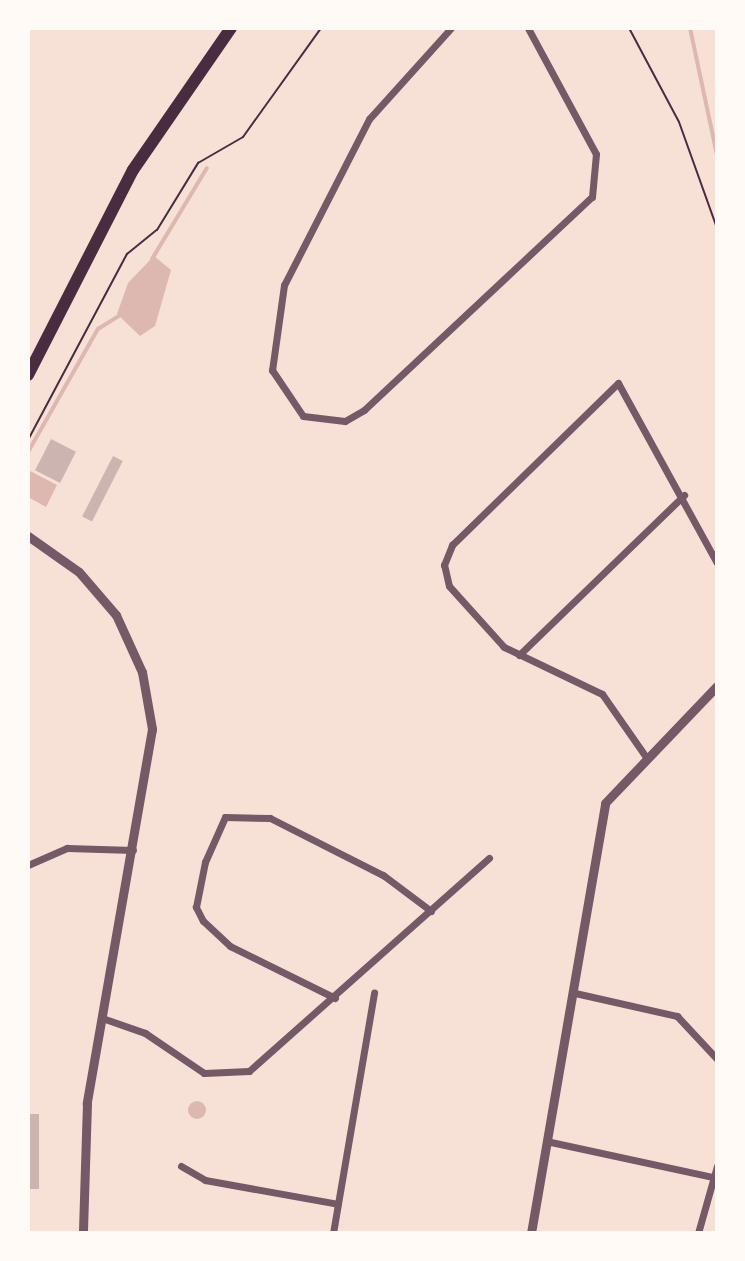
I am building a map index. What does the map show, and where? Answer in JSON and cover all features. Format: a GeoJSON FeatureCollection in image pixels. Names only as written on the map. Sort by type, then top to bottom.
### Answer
{"type":"FeatureCollection","features":[{"type":"Feature","properties":{"kind":"highway"},"geometry":{"type":"LineString","coordinates":[[28,375],[133,170],[231,28]]}},
{"type":"Feature","properties":{"kind":"street"},"geometry":{"type":"LineString","coordinates":[[451,28],[369,119],[284,285],[272,370],[303,416],[345,421],[364,410],[592,197],[596,154],[528,28]]}},
{"type":"Feature","properties":{"kind":"street"},"geometry":{"type":"LineString","coordinates":[[646,757],[602,694],[579,677],[519,655],[449,586],[444,565],[452,545],[618,383],[684,495],[717,563]]}},
{"type":"Feature","properties":{"kind":"street"},"geometry":{"type":"LineString","coordinates":[[519,655],[684,495]]}},
{"type":"Feature","properties":{"kind":"street"},"geometry":{"type":"LineString","coordinates":[[28,536],[97,589],[138,660],[151,744],[84,1130],[83,1233]]}},
{"type":"Feature","properties":{"kind":"street"},"geometry":{"type":"LineString","coordinates":[[531,1233],[575,993],[605,803],[717,686]]}},
{"type":"Feature","properties":{"kind":"street"},"geometry":{"type":"LineString","coordinates":[[335,998],[230,946],[203,921],[196,907],[205,862],[225,817],[270,818],[383,875],[431,911]]}},
{"type":"Feature","properties":{"kind":"street"},"geometry":{"type":"LineString","coordinates":[[28,865],[67,848],[133,850]]}},
{"type":"Feature","properties":{"kind":"street"},"geometry":{"type":"LineString","coordinates":[[102,1018],[145,1033],[204,1073],[233,1075],[264,1061],[489,858]]}},
{"type":"Feature","properties":{"kind":"street"},"geometry":{"type":"LineString","coordinates":[[333,1233],[374,992]]}},
{"type":"Feature","properties":{"kind":"street"},"geometry":{"type":"LineString","coordinates":[[575,993],[677,1016],[717,1059]]}},
{"type":"Feature","properties":{"kind":"street"},"geometry":{"type":"LineString","coordinates":[[546,1141],[713,1177]]}},
{"type":"Feature","properties":{"kind":"street"},"geometry":{"type":"LineString","coordinates":[[181,1166],[205,1180],[338,1204]]}},
{"type":"Feature","properties":{"kind":"street"},"geometry":{"type":"LineString","coordinates":[[698,1233],[717,1166]]}},
{"type":"Feature","properties":{"kind":"path"},"geometry":{"type":"LineString","coordinates":[[28,440],[127,254],[157,230],[198,163],[243,137],[321,28]]}},
{"type":"Feature","properties":{"kind":"path"},"geometry":{"type":"LineString","coordinates":[[629,28],[679,122],[717,228]]}},
{"type":"Feature","properties":{"kind":"shaded area"},"geometry":{"type":"Polygon","coordinates":[[[154,256],[171,270],[155,326],[140,336],[117,314],[128,283],[154,256]]]}},
{"type":"Feature","properties":{"kind":"shaded area"},"geometry":{"type":"Polygon","coordinates":[[[30,471],[57,485],[46,507],[28,497],[30,471]]]}},
{"type":"Feature","properties":{"kind":"shaded area"},"geometry":{"type":"Polygon","coordinates":[[[197,1101],[206,1110],[197,1119],[188,1110],[197,1101]]]}},
{"type":"Feature","properties":{"kind":"building"},"geometry":{"type":"Polygon","coordinates":[[[51,439],[76,452],[60,483],[35,470],[51,439]]]}},
{"type":"Feature","properties":{"kind":"building"},"geometry":{"type":"Polygon","coordinates":[[[113,456],[123,461],[92,522],[82,517],[113,456]]]}},
{"type":"Feature","properties":{"kind":"building"},"geometry":{"type":"Polygon","coordinates":[[[28,1114],[39,1114],[39,1189],[28,1189],[28,1114]]]}},
{"type":"Feature","properties":{"kind":"waterway"},"geometry":{"type":"LineString","coordinates":[[690,28],[717,155]]}},
{"type":"Feature","properties":{"kind":"waterway"},"geometry":{"type":"LineString","coordinates":[[152,259],[207,168]]}},
{"type":"Feature","properties":{"kind":"waterway"},"geometry":{"type":"LineString","coordinates":[[28,452],[98,329],[122,314]]}}]}
